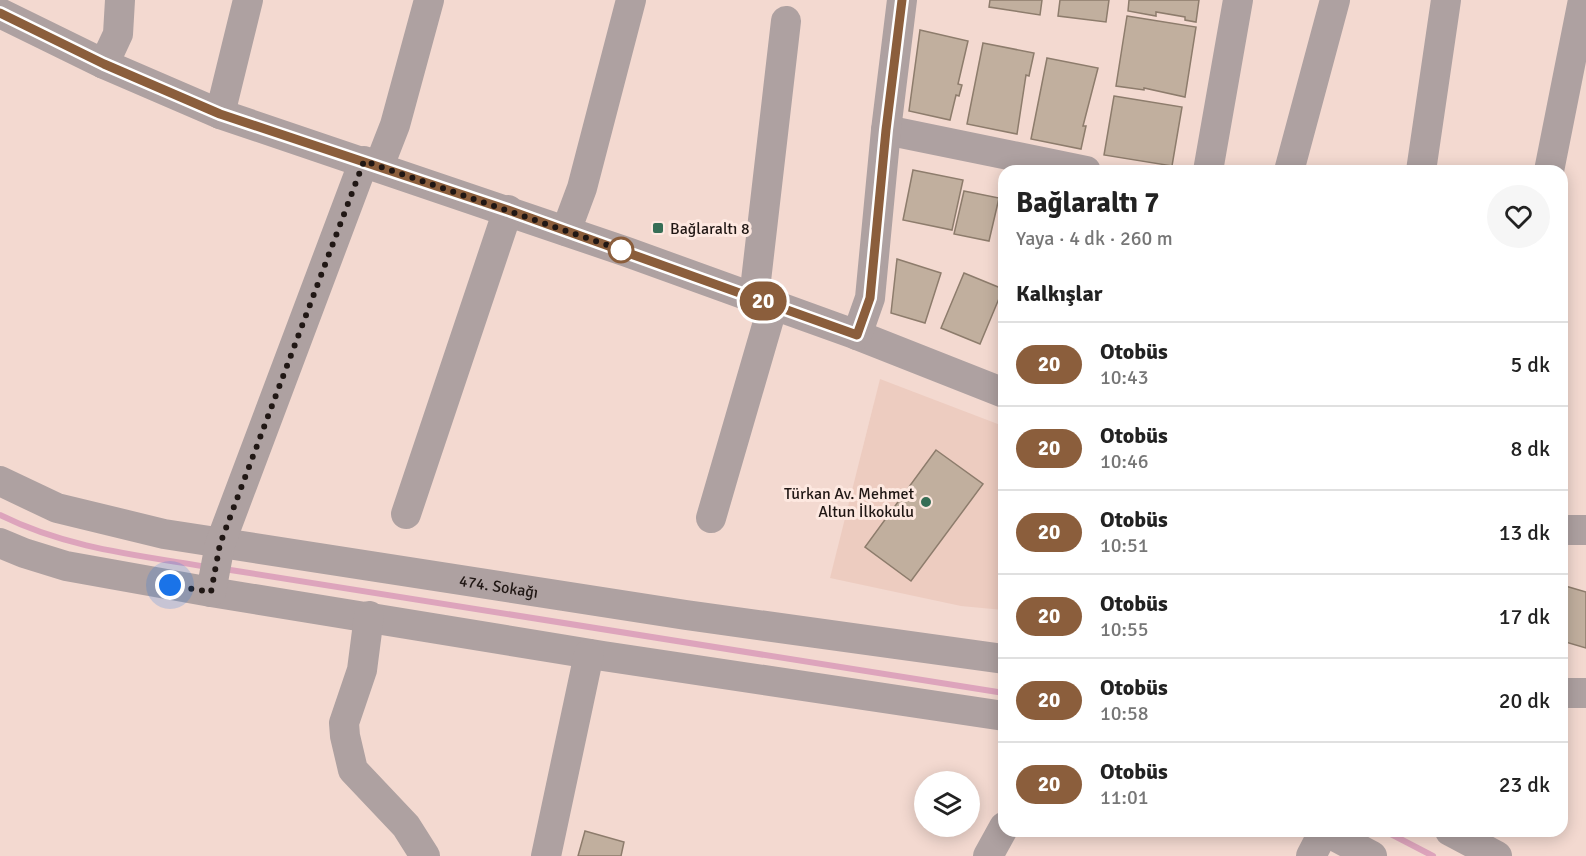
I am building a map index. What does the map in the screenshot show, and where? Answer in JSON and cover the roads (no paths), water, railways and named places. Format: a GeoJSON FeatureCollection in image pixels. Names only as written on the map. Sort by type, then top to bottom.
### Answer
{"type":"FeatureCollection","features":[{"type":"Feature","properties":{"kind":"street"},"geometry":{"type":"LineString","coordinates":[[104,64],[118,34],[120,0]]}},
{"type":"Feature","properties":{"kind":"street"},"geometry":{"type":"LineString","coordinates":[[220,114],[248,0]]}},
{"type":"Feature","properties":{"kind":"street"},"geometry":{"type":"LineString","coordinates":[[215,568],[371,164],[395,125],[429,0]]}},
{"type":"Feature","properties":{"kind":"street"},"geometry":{"type":"LineString","coordinates":[[566,231],[582,188],[631,0]]}},
{"type":"Feature","properties":{"kind":"street"},"geometry":{"type":"LineString","coordinates":[[857,335],[870,298],[886,130],[902,0]]}},
{"type":"Feature","properties":{"kind":"street"},"geometry":{"type":"LineString","coordinates":[[1209,165],[1238,0]]}},
{"type":"Feature","properties":{"kind":"street"},"geometry":{"type":"LineString","coordinates":[[1291,165],[1335,0]]}},
{"type":"Feature","properties":{"kind":"street"},"geometry":{"type":"LineString","coordinates":[[1422,165],[1446,0]]}},
{"type":"Feature","properties":{"kind":"street"},"geometry":{"type":"LineString","coordinates":[[1551,165],[1580,1]]}},
{"type":"Feature","properties":{"kind":"street"},"geometry":{"type":"LineString","coordinates":[[0,13],[104,64],[220,114],[508,210],[857,335],[998,391]]}},
{"type":"Feature","properties":{"kind":"street"},"geometry":{"type":"LineString","coordinates":[[711,518],[764,302],[786,21]]}},
{"type":"Feature","properties":{"kind":"street"},"geometry":{"type":"LineString","coordinates":[[886,130],[1057,165]]}},
{"type":"Feature","properties":{"kind":"street"},"geometry":{"type":"LineString","coordinates":[[406,514],[508,210]]}},
{"type":"Feature","properties":{"kind":"street","name":"474. Sokağı"},"geometry":{"type":"LineString","coordinates":[[0,480],[34,499],[80,515],[133,528],[215,568],[369,616],[589,654],[998,715]]}},
{"type":"Feature","properties":{"kind":"street"},"geometry":{"type":"LineString","coordinates":[[1568,530],[1586,530]]}},
{"type":"Feature","properties":{"kind":"street","name":"474. Sokağı"},"geometry":{"type":"LineString","coordinates":[[0,543],[66,566],[215,568],[709,618],[912,644],[998,658]]}},
{"type":"Feature","properties":{"kind":"street"},"geometry":{"type":"LineString","coordinates":[[369,616],[362,670],[344,723],[345,736],[353,770],[406,826],[424,856]]}},
{"type":"Feature","properties":{"kind":"street"},"geometry":{"type":"LineString","coordinates":[[546,856],[589,654]]}},
{"type":"Feature","properties":{"kind":"street"},"geometry":{"type":"LineString","coordinates":[[1568,693],[1586,693]]}},
{"type":"Feature","properties":{"kind":"street"},"geometry":{"type":"LineString","coordinates":[[988,856],[998,837]]}},
{"type":"Feature","properties":{"kind":"street"},"geometry":{"type":"LineString","coordinates":[[1311,856],[1322,837]]}},
{"type":"Feature","properties":{"kind":"street"},"geometry":{"type":"LineString","coordinates":[[1336,837],[1372,856]]}},
{"type":"Feature","properties":{"kind":"street"},"geometry":{"type":"LineString","coordinates":[[1461,837],[1497,856]]}},
{"type":"Feature","properties":{"kind":"waterway"},"geometry":{"type":"LineString","coordinates":[[0,515],[76,543],[208,567]]}},
{"type":"Feature","properties":{"kind":"waterway"},"geometry":{"type":"LineString","coordinates":[[224,569],[998,692]]}},
{"type":"Feature","properties":{"kind":"waterway"},"geometry":{"type":"LineString","coordinates":[[1397,837],[1433,856]]}},
{"type":"Feature","properties":{"kind":"place","name":"Bağlaraltı 8"},"geometry":{"type":"Point","coordinates":[658,228]}},
{"type":"Feature","properties":{"kind":"place","name":"Türkan Av. Mehmet Altun İlkokulu"},"geometry":{"type":"Point","coordinates":[926,502]}}]}
